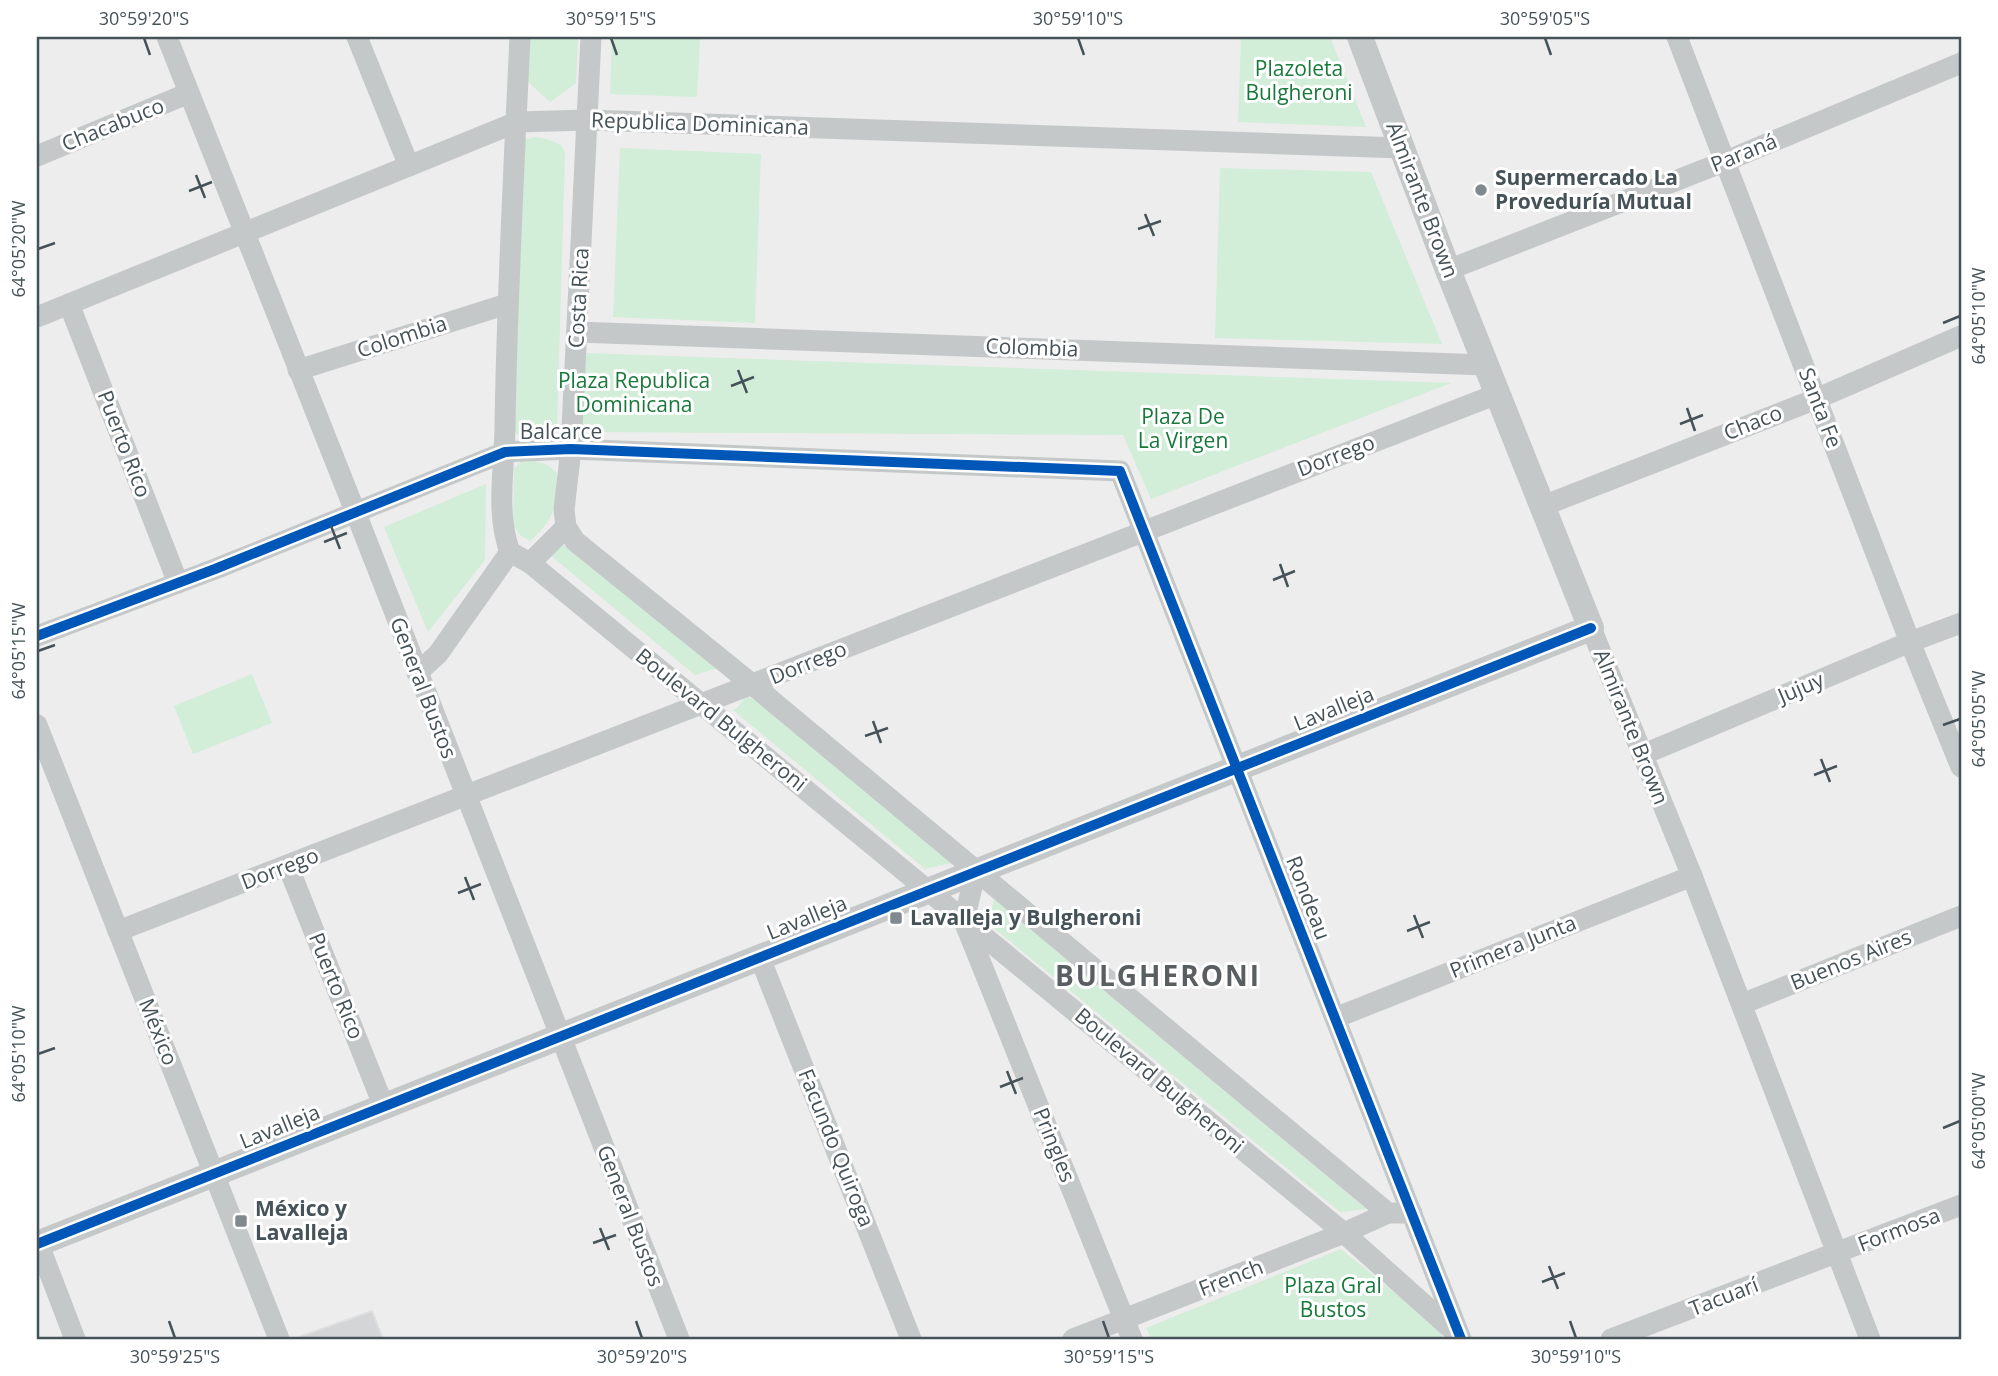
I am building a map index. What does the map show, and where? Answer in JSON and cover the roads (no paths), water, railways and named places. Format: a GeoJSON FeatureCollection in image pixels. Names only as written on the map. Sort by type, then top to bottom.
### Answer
{"type":"FeatureCollection","features":[{"type":"Feature","properties":{"kind":"street","name":"General Bustos"},"geometry":{"type":"LineString","coordinates":[[167,37],[679,1339]]}},
{"type":"Feature","properties":{"kind":"street"},"geometry":{"type":"LineString","coordinates":[[357,37],[409,166]]}},
{"type":"Feature","properties":{"kind":"street"},"geometry":{"type":"LineString","coordinates":[[520,37],[507,304],[505,452],[501,519],[503,535],[510,552],[530,563],[566,527],[575,541],[753,685],[1388,1213],[1412,1213]]}},
{"type":"Feature","properties":{"kind":"street","name":"Costa Rica"},"geometry":{"type":"LineString","coordinates":[[566,527],[564,510],[571,449],[591,37]]}},
{"type":"Feature","properties":{"kind":"street","name":"Santa Fe"},"geometry":{"type":"LineString","coordinates":[[1679,42],[1910,642],[1961,767]]}},
{"type":"Feature","properties":{"kind":"street","name":"Almirante Brown"},"geometry":{"type":"LineString","coordinates":[[1367,44],[1401,148],[1448,270],[1692,876],[1870,1339]]}},
{"type":"Feature","properties":{"kind":"street","name":"Paraná"},"geometry":{"type":"LineString","coordinates":[[1448,270],[1726,161],[1961,63]]}},
{"type":"Feature","properties":{"kind":"street","name":"Chacabuco"},"geometry":{"type":"LineString","coordinates":[[37,156],[189,93]]}},
{"type":"Feature","properties":{"kind":"street","name":"Republica Dominicana"},"geometry":{"type":"LineString","coordinates":[[37,317],[517,122],[588,120],[1401,148]]}},
{"type":"Feature","properties":{"kind":"street","name":"Puerto Rico"},"geometry":{"type":"LineString","coordinates":[[69,304],[178,583]]}},
{"type":"Feature","properties":{"kind":"street","name":"Colombia"},"geometry":{"type":"LineString","coordinates":[[298,370],[507,304]]}},
{"type":"Feature","properties":{"kind":"street","name":"Colombia"},"geometry":{"type":"LineString","coordinates":[[577,332],[1486,365]]}},
{"type":"Feature","properties":{"kind":"street","name":"Chaco"},"geometry":{"type":"LineString","coordinates":[[1543,506],[1816,398],[1961,336]]}},
{"type":"Feature","properties":{"kind":"street","name":"Dorrego"},"geometry":{"type":"LineString","coordinates":[[118,931],[1497,394]]}},
{"type":"Feature","properties":{"kind":"street","name":"Balcarce"},"geometry":{"type":"LineString","coordinates":[[37,636],[178,583],[505,452],[571,449],[1120,471]]}},
{"type":"Feature","properties":{"kind":"street","name":"Rondeau"},"geometry":{"type":"LineString","coordinates":[[1120,471],[1460,1338]]}},
{"type":"Feature","properties":{"kind":"street"},"geometry":{"type":"LineString","coordinates":[[417,673],[438,654],[510,552]]}},
{"type":"Feature","properties":{"kind":"street","name":"Boulevard Bulgheroni"},"geometry":{"type":"LineString","coordinates":[[530,563],[1344,1233],[1460,1338]]}},
{"type":"Feature","properties":{"kind":"street","name":"Jujuy"},"geometry":{"type":"LineString","coordinates":[[1642,755],[1961,623]]}},
{"type":"Feature","properties":{"kind":"street","name":"Lavalleja"},"geometry":{"type":"LineString","coordinates":[[37,1242],[1591,628]]}},
{"type":"Feature","properties":{"kind":"street","name":"México"},"geometry":{"type":"LineString","coordinates":[[37,725],[279,1339]]}},
{"type":"Feature","properties":{"kind":"street","name":"Puerto Rico"},"geometry":{"type":"LineString","coordinates":[[288,866],[384,1107]]}},
{"type":"Feature","properties":{"kind":"street"},"geometry":{"type":"LineString","coordinates":[[964,921],[976,870]]}},
{"type":"Feature","properties":{"kind":"street","name":"Primera Junta"},"geometry":{"type":"LineString","coordinates":[[1335,1018],[1692,876]]}},
{"type":"Feature","properties":{"kind":"street","name":"Buenos Aires"},"geometry":{"type":"LineString","coordinates":[[1742,1004],[1961,916]]}},
{"type":"Feature","properties":{"kind":"street","name":"Pringles"},"geometry":{"type":"LineString","coordinates":[[964,921],[1128,1329]]}},
{"type":"Feature","properties":{"kind":"street","name":"Facundo Quiroga"},"geometry":{"type":"LineString","coordinates":[[760,958],[912,1339]]}},
{"type":"Feature","properties":{"kind":"street","name":"Formosa"},"geometry":{"type":"LineString","coordinates":[[1837,1254],[1961,1205]]}},
{"type":"Feature","properties":{"kind":"street","name":"French"},"geometry":{"type":"LineString","coordinates":[[1073,1339],[1128,1329],[1388,1213]]}},
{"type":"Feature","properties":{"kind":"street"},"geometry":{"type":"LineString","coordinates":[[37,1242],[75,1339]]}},
{"type":"Feature","properties":{"kind":"street","name":"Tacuarí"},"geometry":{"type":"LineString","coordinates":[[1611,1339],[1837,1254]]}},
{"type":"Feature","properties":{"kind":"place","name":"Supermercado La Proveduría Mutual"},"geometry":{"type":"Point","coordinates":[1481,190]}},
{"type":"Feature","properties":{"kind":"place","name":"Lavalleja y Bulgheroni"},"geometry":{"type":"Point","coordinates":[896,918]}},
{"type":"Feature","properties":{"kind":"place","name":"México y Lavalleja"},"geometry":{"type":"Point","coordinates":[241,1221]}},
{"type":"Feature","properties":{"kind":"district","name":"BULGHERONI"},"geometry":{"type":"Point","coordinates":[1158,976]}},
{"type":"Feature","properties":{"kind":"park label","name":"Plazoleta Bulgheroni"},"geometry":{"type":"Point","coordinates":[1299,81]}},
{"type":"Feature","properties":{"kind":"park label","name":"Plaza Republica Dominicana"},"geometry":{"type":"Point","coordinates":[634,393]}},
{"type":"Feature","properties":{"kind":"park label","name":"Plaza De La Virgen"},"geometry":{"type":"Point","coordinates":[1183,429]}},
{"type":"Feature","properties":{"kind":"park label","name":"Plaza Gral Bustos"},"geometry":{"type":"Point","coordinates":[1333,1298]}}]}
